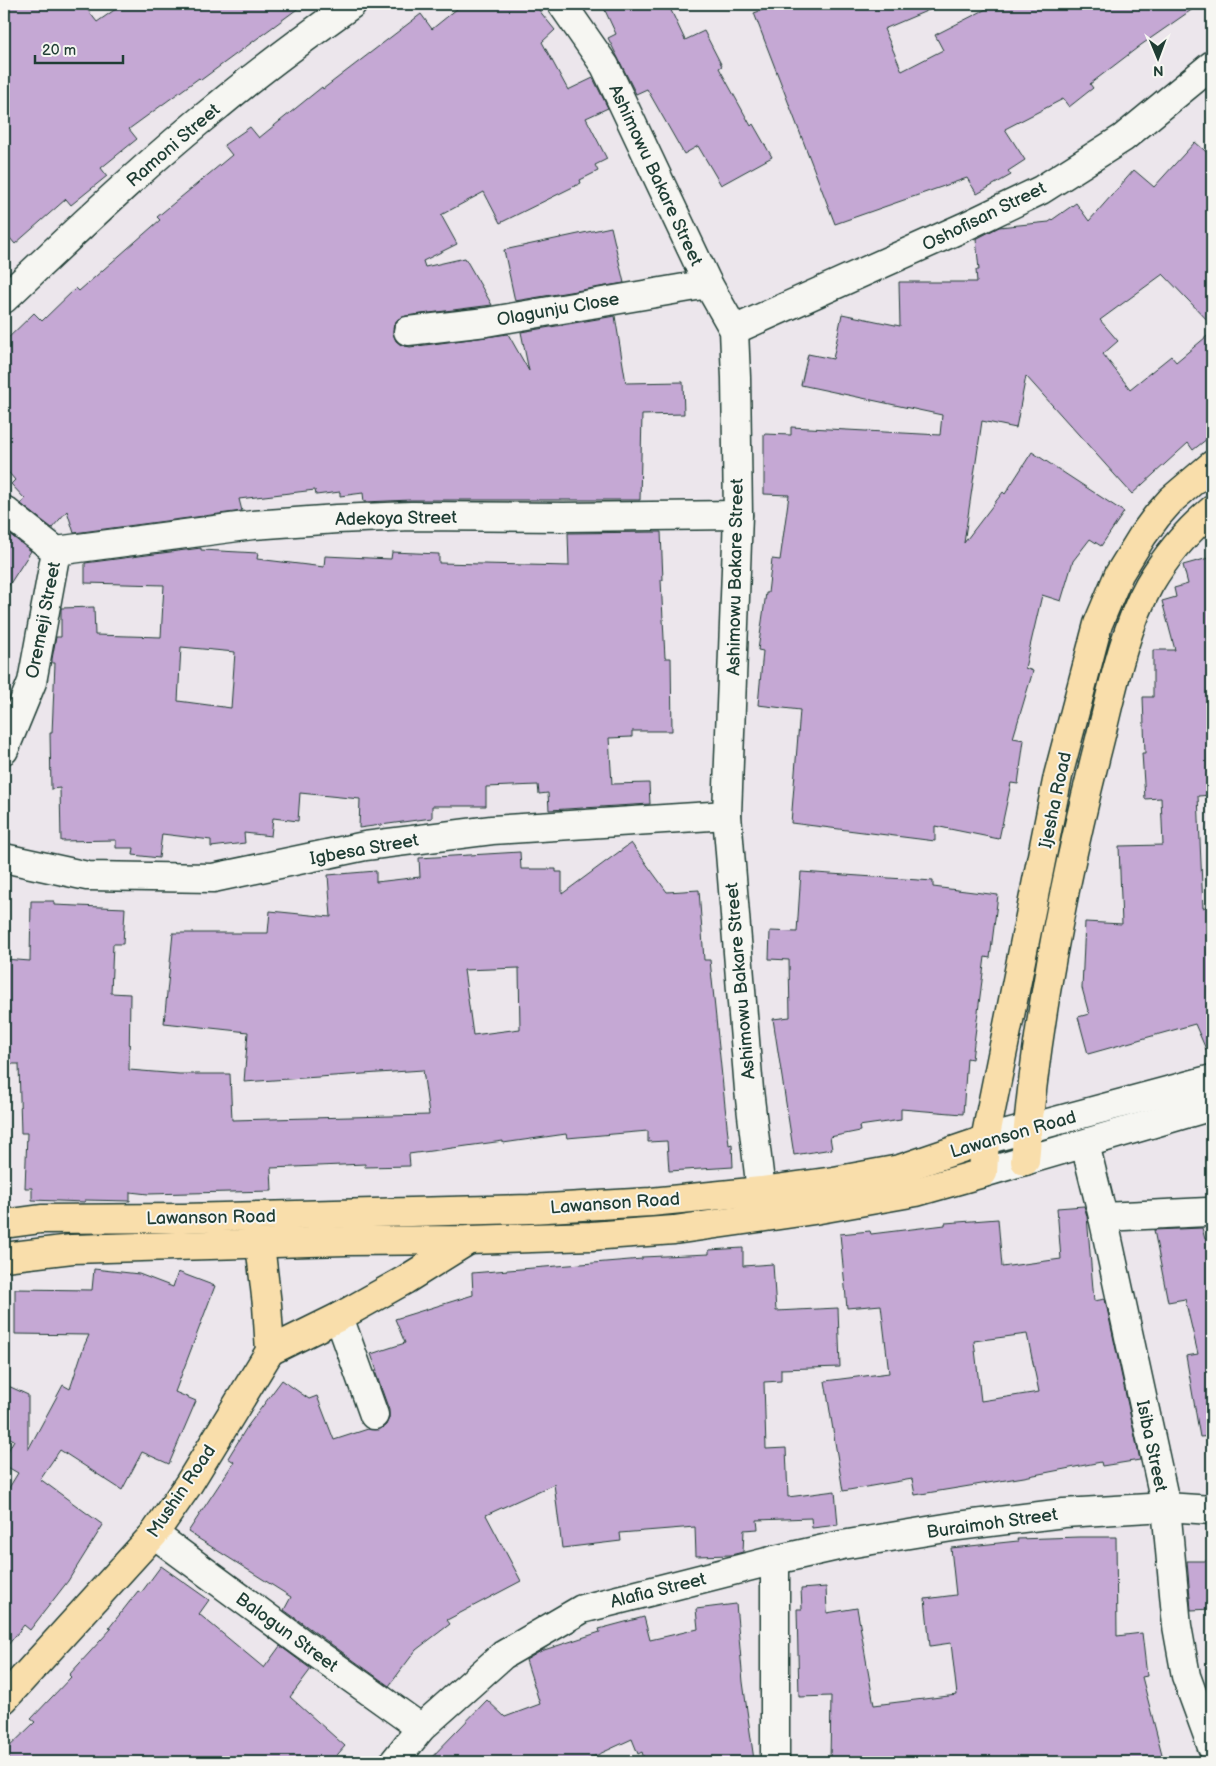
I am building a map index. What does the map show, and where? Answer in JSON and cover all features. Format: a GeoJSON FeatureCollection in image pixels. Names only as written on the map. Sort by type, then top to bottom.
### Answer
{"type":"FeatureCollection","features":[{"type":"Feature","properties":{"kind":"main road","name":"Ijesha Road"},"geometry":{"type":"LineString","coordinates":[[982,1172],[985,1140],[1058,776],[1098,624],[1119,574],[1143,535],[1171,500],[1212,465]]}},
{"type":"Feature","properties":{"kind":"main road","name":"Ijesha Road"},"geometry":{"type":"LineString","coordinates":[[1025,1161],[1048,972],[1088,784],[1120,660],[1137,611],[1149,586],[1167,557],[1193,526],[1212,510]]}},
{"type":"Feature","properties":{"kind":"main road"},"geometry":{"type":"LineString","coordinates":[[1058,776],[1088,784]]}},
{"type":"Feature","properties":{"kind":"main road","name":"Lawanson Road"},"geometry":{"type":"LineString","coordinates":[[4,1224],[41,1218],[183,1218],[530,1210],[652,1202],[761,1191],[834,1181],[900,1169],[985,1140]]}},
{"type":"Feature","properties":{"kind":"main road","name":"Lawanson Road"},"geometry":{"type":"LineString","coordinates":[[4,1257],[72,1249],[469,1240],[591,1236],[674,1230],[814,1210],[907,1193],[982,1172]]}},
{"type":"Feature","properties":{"kind":"main road"},"geometry":{"type":"LineString","coordinates":[[260,1244],[268,1305],[270,1351],[339,1317],[406,1280],[469,1240]]}},
{"type":"Feature","properties":{"kind":"main road","name":"Mushin Road"},"geometry":{"type":"LineString","coordinates":[[4,1699],[154,1534],[188,1484],[270,1351]]}},
{"type":"Feature","properties":{"kind":"street","name":"Ramoni Street"},"geometry":{"type":"LineString","coordinates":[[4,299],[134,177],[218,105],[352,4]]}},
{"type":"Feature","properties":{"kind":"street","name":"Ashimowu Bakare Street"},"geometry":{"type":"LineString","coordinates":[[562,4],[604,66],[708,284],[734,330],[738,515],[728,815],[748,1081],[761,1191]]}},
{"type":"Feature","properties":{"kind":"street","name":"Oshofisan Street"},"geometry":{"type":"LineString","coordinates":[[734,330],[964,227],[1041,190],[1123,138],[1212,65]]}},
{"type":"Feature","properties":{"kind":"street","name":"Olagunju Close"},"geometry":{"type":"LineString","coordinates":[[408,331],[486,322],[708,284]]}},
{"type":"Feature","properties":{"kind":"street","name":"Oremeji Street"},"geometry":{"type":"LineString","coordinates":[[4,510],[56,551],[32,682],[4,750]]}},
{"type":"Feature","properties":{"kind":"street","name":"Adekoya Street"},"geometry":{"type":"LineString","coordinates":[[56,551],[253,525],[336,519],[412,516],[738,515]]}},
{"type":"Feature","properties":{"kind":"street","name":"Igbesa Street"},"geometry":{"type":"LineString","coordinates":[[4,858],[87,876],[213,878],[365,846],[492,830],[728,815]]}},
{"type":"Feature","properties":{"kind":"street","name":"Lawanson Road"},"geometry":{"type":"LineString","coordinates":[[985,1140],[1028,1130],[1212,1079]]}},
{"type":"Feature","properties":{"kind":"street"},"geometry":{"type":"LineString","coordinates":[[982,1172],[1212,1106]]}},
{"type":"Feature","properties":{"kind":"street","name":"Isiba Street"},"geometry":{"type":"LineString","coordinates":[[1085,1144],[1103,1217],[1166,1507],[1177,1626],[1186,1676],[1212,1747]]}},
{"type":"Feature","properties":{"kind":"street"},"geometry":{"type":"LineString","coordinates":[[1103,1217],[1207,1212]]}},
{"type":"Feature","properties":{"kind":"street"},"geometry":{"type":"LineString","coordinates":[[339,1317],[374,1414]]}},
{"type":"Feature","properties":{"kind":"street","name":"Buraimoh Street"},"geometry":{"type":"LineString","coordinates":[[775,1560],[842,1545],[958,1526],[1064,1513],[1166,1507],[1212,1510]]}},
{"type":"Feature","properties":{"kind":"street","name":"Balogun Street"},"geometry":{"type":"LineString","coordinates":[[154,1534],[421,1728]]}},
{"type":"Feature","properties":{"kind":"street"},"geometry":{"type":"LineString","coordinates":[[775,1560],[775,1762]]}},
{"type":"Feature","properties":{"kind":"street","name":"Alafia Street"},"geometry":{"type":"LineString","coordinates":[[394,1762],[421,1728],[504,1655],[582,1609],[775,1560]]}},
{"type":"Feature","properties":{"kind":"building"},"geometry":{"type":"Polygon","coordinates":[[[4,4],[83,4],[97,22],[123,4],[304,4],[201,80],[199,78],[129,129],[137,139],[101,168],[107,176],[71,205],[66,199],[15,244],[4,231],[4,4]]]}},
{"type":"Feature","properties":{"kind":"building"},"geometry":{"type":"Polygon","coordinates":[[[463,4],[534,4],[555,30],[542,42],[568,90],[593,78],[608,108],[586,118],[607,159],[595,165],[598,171],[580,180],[581,183],[500,223],[484,192],[441,215],[457,244],[423,261],[425,267],[465,258],[492,305],[406,316],[398,319],[394,324],[393,333],[396,341],[401,345],[410,347],[508,334],[529,371],[521,332],[615,316],[626,383],[683,382],[684,414],[642,415],[640,500],[411,500],[364,502],[363,493],[340,496],[340,492],[316,495],[315,490],[239,499],[242,511],[74,533],[67,511],[52,528],[21,504],[25,499],[11,484],[15,480],[4,467],[4,342],[34,313],[42,321],[76,288],[79,291],[160,220],[157,217],[232,155],[224,145],[250,127],[259,138],[322,87],[323,89],[421,14],[432,29],[463,4]]]}},
{"type":"Feature","properties":{"kind":"building"},"geometry":{"type":"Polygon","coordinates":[[[602,4],[668,4],[685,40],[704,31],[722,66],[719,68],[751,126],[753,124],[772,157],[721,185],[698,146],[684,154],[647,89],[636,94],[608,38],[616,34],[602,4]]]}},
{"type":"Feature","properties":{"kind":"building"},"geometry":{"type":"Polygon","coordinates":[[[779,4],[943,4],[884,29],[902,71],[943,50],[935,35],[996,4],[1200,4],[1141,45],[1090,84],[1093,88],[1069,107],[1063,99],[1005,129],[1025,160],[1008,171],[1011,175],[977,194],[967,178],[835,224],[754,13],[779,4]]]}},
{"type":"Feature","properties":{"kind":"building"},"geometry":{"type":"Polygon","coordinates":[[[1195,142],[1212,157],[1212,325],[1163,274],[1100,320],[1118,341],[1103,354],[1130,389],[1171,356],[1176,362],[1212,332],[1212,435],[1193,450],[1188,443],[1132,494],[1026,376],[1016,428],[982,421],[964,543],[1003,492],[1005,494],[1032,452],[1124,512],[1101,546],[1090,539],[1073,561],[1061,601],[1042,595],[1025,668],[1033,671],[1013,738],[1024,740],[1018,784],[1011,783],[999,839],[935,826],[935,841],[791,823],[800,710],[758,705],[763,651],[758,650],[766,593],[768,593],[772,559],[780,560],[789,495],[764,494],[764,434],[791,435],[791,427],[940,435],[942,415],[801,385],[808,354],[833,359],[842,314],[900,326],[899,282],[977,282],[976,270],[979,270],[976,239],[999,227],[1049,222],[1076,203],[1089,221],[1134,170],[1154,187],[1195,142]]]}},
{"type":"Feature","properties":{"kind":"building"},"geometry":{"type":"Polygon","coordinates":[[[611,227],[624,283],[515,301],[504,250],[611,227]]]}},
{"type":"Feature","properties":{"kind":"building"},"geometry":{"type":"Polygon","coordinates":[[[4,530],[31,551],[4,593],[4,530]]]}},
{"type":"Feature","properties":{"kind":"building"},"geometry":{"type":"Polygon","coordinates":[[[661,532],[663,580],[661,580],[665,658],[671,658],[672,731],[632,731],[632,737],[609,738],[612,784],[649,783],[650,804],[549,810],[548,793],[539,794],[538,785],[486,787],[486,806],[432,806],[432,818],[359,828],[360,799],[300,793],[298,821],[273,818],[271,836],[244,833],[245,843],[211,847],[211,840],[162,834],[159,858],[133,855],[134,848],[116,848],[116,840],[61,841],[60,788],[51,789],[50,733],[52,733],[55,663],[52,663],[52,659],[56,637],[61,637],[61,608],[94,607],[95,635],[161,637],[164,585],[85,583],[85,563],[201,548],[201,550],[258,553],[257,559],[324,567],[325,556],[391,559],[392,552],[439,554],[439,563],[569,566],[568,533],[661,532]],[[181,647],[178,701],[231,708],[235,652],[181,647]]]}},
{"type":"Feature","properties":{"kind":"building"},"geometry":{"type":"Polygon","coordinates":[[[1212,557],[1212,795],[1198,796],[1203,908],[1212,904],[1212,1063],[1195,1024],[1088,1054],[1078,1017],[1089,1014],[1082,988],[1085,922],[1122,924],[1119,846],[1163,845],[1161,798],[1145,799],[1142,753],[1145,753],[1143,697],[1153,697],[1153,650],[1175,650],[1162,601],[1176,597],[1174,588],[1188,584],[1183,565],[1212,557]]]}},
{"type":"Feature","properties":{"kind":"building"},"geometry":{"type":"Polygon","coordinates":[[[631,843],[667,892],[699,890],[704,960],[710,960],[729,1145],[732,1144],[733,1167],[669,1171],[667,1141],[648,1142],[648,1131],[567,1138],[566,1134],[409,1154],[410,1166],[365,1167],[365,1164],[271,1168],[272,1191],[148,1194],[130,1192],[130,1201],[85,1200],[85,1202],[32,1200],[32,1188],[25,1188],[27,1133],[21,1133],[19,1064],[4,1064],[4,959],[30,961],[31,901],[54,901],[54,905],[125,908],[123,944],[113,944],[111,993],[130,994],[129,1070],[179,1074],[230,1074],[232,1120],[429,1115],[423,1070],[244,1082],[248,1032],[164,1023],[173,933],[268,933],[270,911],[331,917],[328,875],[376,871],[376,882],[420,877],[419,858],[520,852],[521,869],[556,869],[556,872],[562,872],[562,894],[631,843]],[[519,968],[464,970],[473,1035],[520,1029],[519,968]]]}},
{"type":"Feature","properties":{"kind":"building"},"geometry":{"type":"Polygon","coordinates":[[[801,872],[933,881],[933,887],[998,895],[990,958],[985,957],[972,1059],[967,1058],[963,1114],[901,1109],[901,1120],[859,1126],[860,1131],[830,1137],[832,1149],[794,1155],[773,1019],[790,1017],[789,960],[769,959],[770,931],[797,932],[801,872]]]}},
{"type":"Feature","properties":{"kind":"building"},"geometry":{"type":"Polygon","coordinates":[[[1084,1206],[1087,1216],[1094,1301],[1105,1299],[1140,1460],[1102,1466],[1101,1462],[915,1495],[912,1479],[843,1491],[825,1381],[889,1373],[881,1305],[847,1308],[840,1234],[870,1231],[871,1234],[945,1225],[945,1223],[998,1219],[1002,1267],[1061,1259],[1057,1208],[1084,1206]],[[1027,1334],[974,1341],[981,1401],[1039,1392],[1027,1334]]]}},
{"type":"Feature","properties":{"kind":"building"},"geometry":{"type":"Polygon","coordinates":[[[1202,1228],[1205,1239],[1212,1238],[1212,1436],[1200,1437],[1186,1356],[1198,1354],[1185,1299],[1168,1302],[1154,1230],[1202,1228]]]}},
{"type":"Feature","properties":{"kind":"building"},"geometry":{"type":"Polygon","coordinates":[[[743,1248],[743,1266],[773,1264],[776,1311],[838,1308],[840,1367],[781,1369],[781,1381],[764,1382],[766,1449],[786,1448],[788,1497],[835,1491],[838,1525],[812,1528],[811,1518],[757,1520],[758,1529],[744,1530],[743,1552],[731,1555],[696,1556],[695,1527],[620,1533],[621,1541],[562,1548],[554,1484],[486,1515],[521,1581],[447,1620],[450,1624],[416,1650],[389,1686],[284,1610],[291,1597],[188,1532],[234,1462],[228,1458],[247,1427],[282,1380],[309,1399],[317,1396],[334,1440],[368,1429],[379,1430],[386,1425],[389,1418],[389,1410],[371,1354],[405,1343],[395,1319],[473,1295],[472,1273],[642,1259],[642,1257],[709,1254],[709,1250],[743,1248]]]}},
{"type":"Feature","properties":{"kind":"building"},"geometry":{"type":"Polygon","coordinates":[[[94,1269],[139,1274],[173,1287],[178,1272],[215,1286],[175,1392],[196,1401],[169,1464],[142,1452],[122,1490],[60,1450],[40,1479],[103,1525],[68,1581],[30,1630],[24,1625],[4,1650],[4,1496],[18,1473],[4,1465],[4,1458],[14,1440],[4,1435],[4,1384],[28,1395],[28,1450],[63,1385],[70,1389],[89,1335],[15,1334],[15,1289],[92,1290],[94,1269]]]}},
{"type":"Feature","properties":{"kind":"building"},"geometry":{"type":"Polygon","coordinates":[[[1116,1537],[1117,1636],[1142,1633],[1147,1676],[1142,1677],[1164,1762],[830,1762],[831,1696],[799,1697],[797,1609],[802,1609],[801,1589],[826,1587],[827,1613],[857,1608],[874,1705],[957,1695],[951,1643],[930,1646],[925,1599],[956,1595],[951,1548],[1018,1541],[1017,1539],[1116,1537]]]}},
{"type":"Feature","properties":{"kind":"building"},"geometry":{"type":"Polygon","coordinates":[[[1187,1561],[1212,1561],[1212,1609],[1191,1610],[1187,1561]]]}},
{"type":"Feature","properties":{"kind":"building"},"geometry":{"type":"Polygon","coordinates":[[[161,1566],[209,1600],[199,1614],[264,1668],[280,1646],[311,1669],[290,1697],[345,1746],[331,1762],[4,1762],[4,1752],[35,1722],[31,1719],[71,1677],[69,1675],[111,1629],[109,1628],[138,1591],[141,1593],[161,1566]]]}},
{"type":"Feature","properties":{"kind":"building"},"geometry":{"type":"Polygon","coordinates":[[[736,1604],[743,1682],[754,1760],[749,1762],[645,1762],[642,1752],[638,1754],[632,1739],[582,1762],[427,1762],[487,1700],[505,1717],[540,1704],[526,1660],[541,1651],[600,1632],[599,1629],[644,1617],[650,1640],[698,1629],[696,1609],[736,1604]]]}}]}
